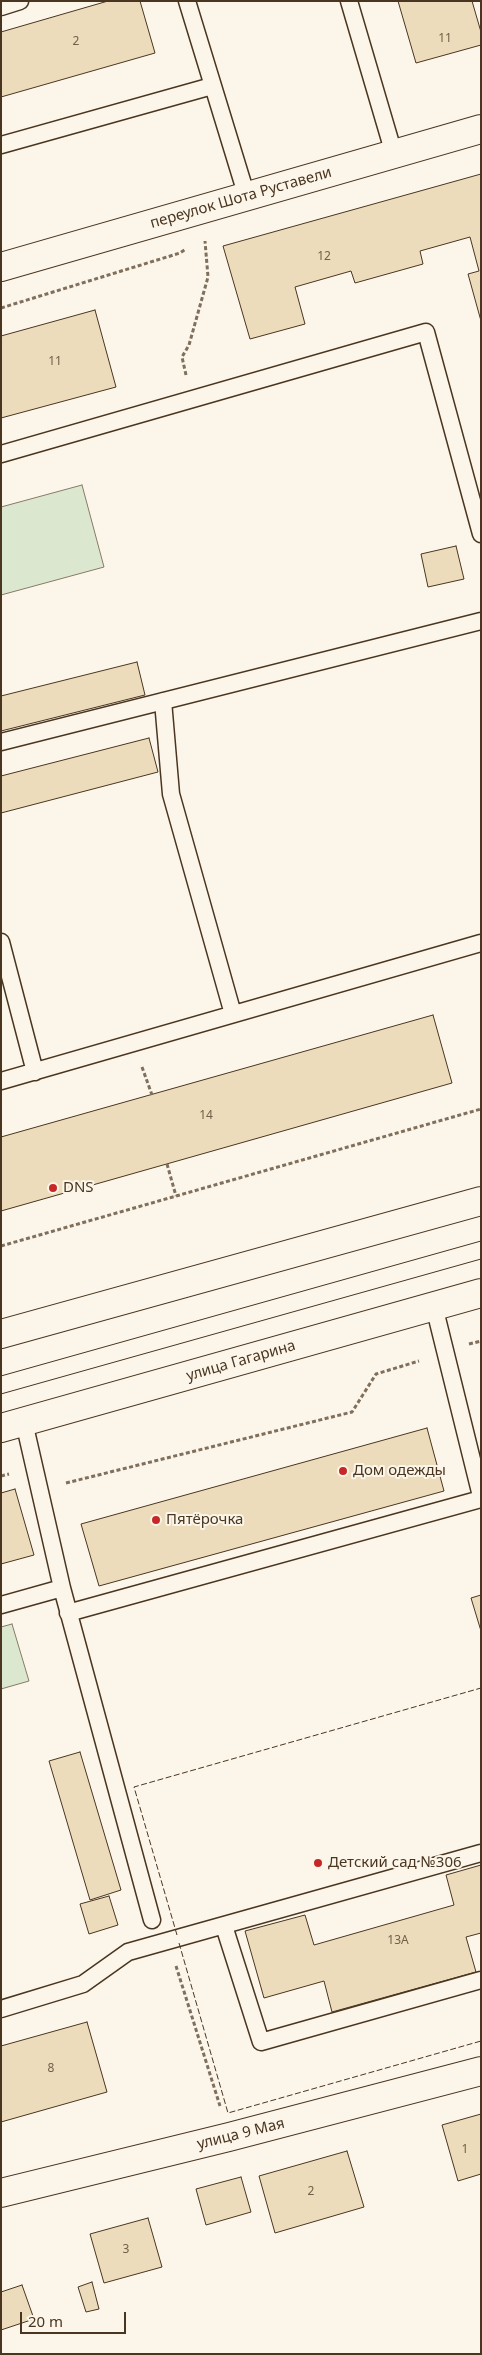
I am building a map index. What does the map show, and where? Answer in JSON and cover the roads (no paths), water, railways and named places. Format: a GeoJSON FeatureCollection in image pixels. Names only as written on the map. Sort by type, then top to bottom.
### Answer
{"type":"FeatureCollection","features":[{"type":"Feature","properties":{"kind":"street","name":"переулок Шота Руставели"},"geometry":{"type":"LineString","coordinates":[[1,267],[481,129]]}},
{"type":"Feature","properties":{"kind":"street"},"geometry":{"type":"LineString","coordinates":[[1,1334],[481,1201]]}},
{"type":"Feature","properties":{"kind":"street","name":"улица Гагарина"},"geometry":{"type":"LineString","coordinates":[[12,1425],[481,1293]]}},
{"type":"Feature","properties":{"kind":"street","name":"улица 9 Мая"},"geometry":{"type":"LineString","coordinates":[[1,2193],[481,2072]]}},
{"type":"Feature","properties":{"kind":"lane"},"geometry":{"type":"LineString","coordinates":[[1,7],[20,1]]}},
{"type":"Feature","properties":{"kind":"lane"},"geometry":{"type":"LineString","coordinates":[[187,1],[247,197]]}},
{"type":"Feature","properties":{"kind":"lane"},"geometry":{"type":"LineString","coordinates":[[349,1],[394,154]]}},
{"type":"Feature","properties":{"kind":"lane"},"geometry":{"type":"LineString","coordinates":[[1,145],[212,86]]}},
{"type":"Feature","properties":{"kind":"lane"},"geometry":{"type":"LineString","coordinates":[[1,454],[426,332],[481,534]]}},
{"type":"Feature","properties":{"kind":"lane"},"geometry":{"type":"LineString","coordinates":[[1,742],[481,621]]}},
{"type":"Feature","properties":{"kind":"lane"},"geometry":{"type":"LineString","coordinates":[[163,701],[171,794],[233,1014]]}},
{"type":"Feature","properties":{"kind":"lane"},"geometry":{"type":"LineString","coordinates":[[1,942],[35,1072]]}},
{"type":"Feature","properties":{"kind":"lane"},"geometry":{"type":"LineString","coordinates":[[1,1081],[481,944]]}},
{"type":"Feature","properties":{"kind":"lane"},"geometry":{"type":"LineString","coordinates":[[68,1613],[481,1497],[434,1306]]}},
{"type":"Feature","properties":{"kind":"lane"},"geometry":{"type":"LineString","coordinates":[[12,1425],[34,1467],[68,1613],[152,1920]]}},
{"type":"Feature","properties":{"kind":"lane"},"geometry":{"type":"LineString","coordinates":[[1,1605],[62,1588]]}},
{"type":"Feature","properties":{"kind":"lane"},"geometry":{"type":"LineString","coordinates":[[1,2009],[83,1984],[128,1952],[481,1852]]}},
{"type":"Feature","properties":{"kind":"lane"},"geometry":{"type":"LineString","coordinates":[[224,1926],[261,2042],[481,1980]]}},
{"type":"Feature","properties":{"kind":"tram line"},"geometry":{"type":"LineString","coordinates":[[1,1376],[481,1241]]}},
{"type":"Feature","properties":{"kind":"tram line"},"geometry":{"type":"LineString","coordinates":[[1,1394],[481,1259]]}},
{"type":"Feature","properties":{"kind":"place","name":"DNS"},"geometry":{"type":"Point","coordinates":[53,1188]}},
{"type":"Feature","properties":{"kind":"place","name":"Дом одежды"},"geometry":{"type":"Point","coordinates":[343,1471]}},
{"type":"Feature","properties":{"kind":"place","name":"Пятёрочка"},"geometry":{"type":"Point","coordinates":[156,1520]}},
{"type":"Feature","properties":{"kind":"place","name":"Детский сад №306"},"geometry":{"type":"Point","coordinates":[318,1863]}}]}
